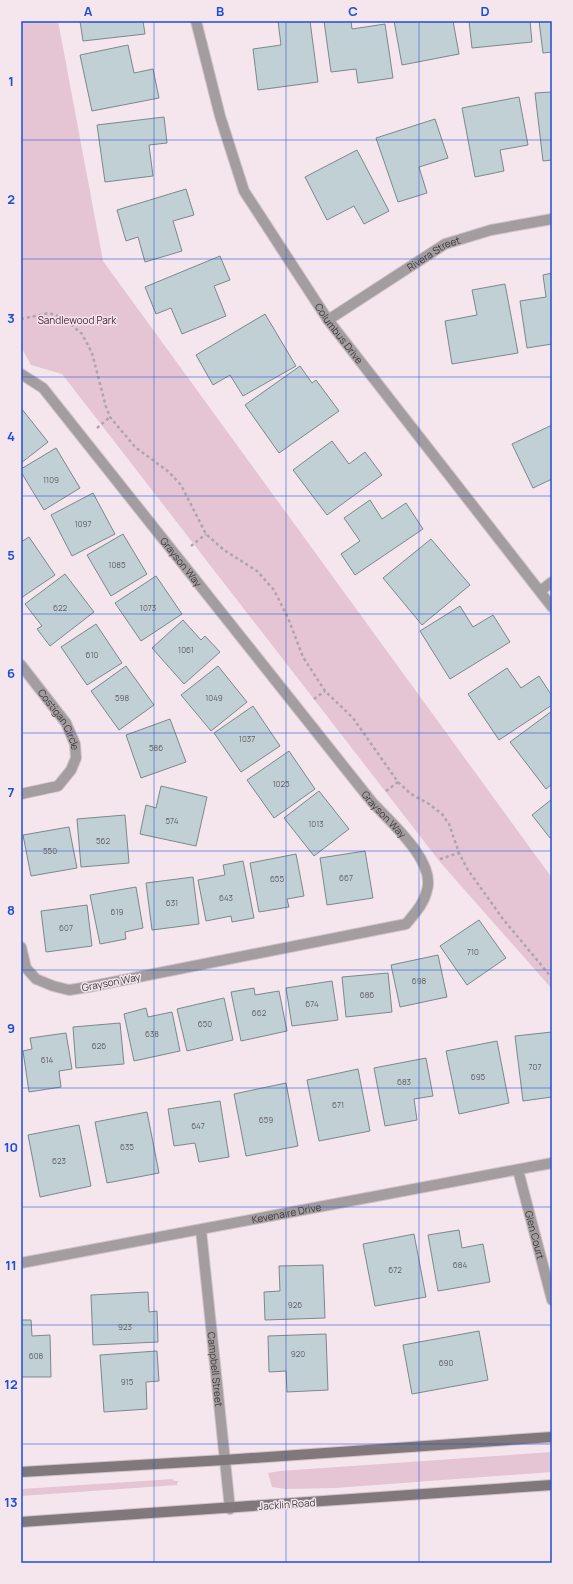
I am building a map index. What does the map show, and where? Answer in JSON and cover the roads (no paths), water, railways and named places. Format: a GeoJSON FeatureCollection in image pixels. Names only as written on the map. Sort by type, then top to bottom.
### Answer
{"type":"FeatureCollection","features":[{"type":"Feature","properties":{"kind":"main road"},"geometry":{"type":"LineString","coordinates":[[21,1472],[552,1438]]}},
{"type":"Feature","properties":{"kind":"main road","name":"Jacklin Road"},"geometry":{"type":"LineString","coordinates":[[21,1522],[230,1509],[552,1485]]}},
{"type":"Feature","properties":{"kind":"street","name":"Columbus Drive"},"geometry":{"type":"LineString","coordinates":[[196,21],[220,116],[244,191],[328,320],[552,607]]}},
{"type":"Feature","properties":{"kind":"street","name":"Rivera Street"},"geometry":{"type":"LineString","coordinates":[[328,320],[445,244],[491,230],[552,219]]}},
{"type":"Feature","properties":{"kind":"street","name":"Grayson Way"},"geometry":{"type":"LineString","coordinates":[[21,374],[43,388],[372,802],[419,854],[427,871],[428,889],[421,906],[406,924],[69,990],[53,986],[36,978],[26,968],[21,947]]}},
{"type":"Feature","properties":{"kind":"street"},"geometry":{"type":"LineString","coordinates":[[540,591],[552,582]]}},
{"type":"Feature","properties":{"kind":"street","name":"Costigan Circle"},"geometry":{"type":"LineString","coordinates":[[21,665],[66,723],[75,744],[76,758],[70,770],[58,786],[21,794]]}},
{"type":"Feature","properties":{"kind":"street","name":"Kevenaire Drive"},"geometry":{"type":"LineString","coordinates":[[21,1263],[552,1164]]}},
{"type":"Feature","properties":{"kind":"street","name":"Glen Court"},"geometry":{"type":"LineString","coordinates":[[518,1170],[552,1300]]}},
{"type":"Feature","properties":{"kind":"street","name":"Campbell Street"},"geometry":{"type":"LineString","coordinates":[[201,1230],[230,1509]]}},
{"type":"Feature","properties":{"kind":"park label","name":"Sandlewood Park"},"geometry":{"type":"Point","coordinates":[77,320]}}]}
